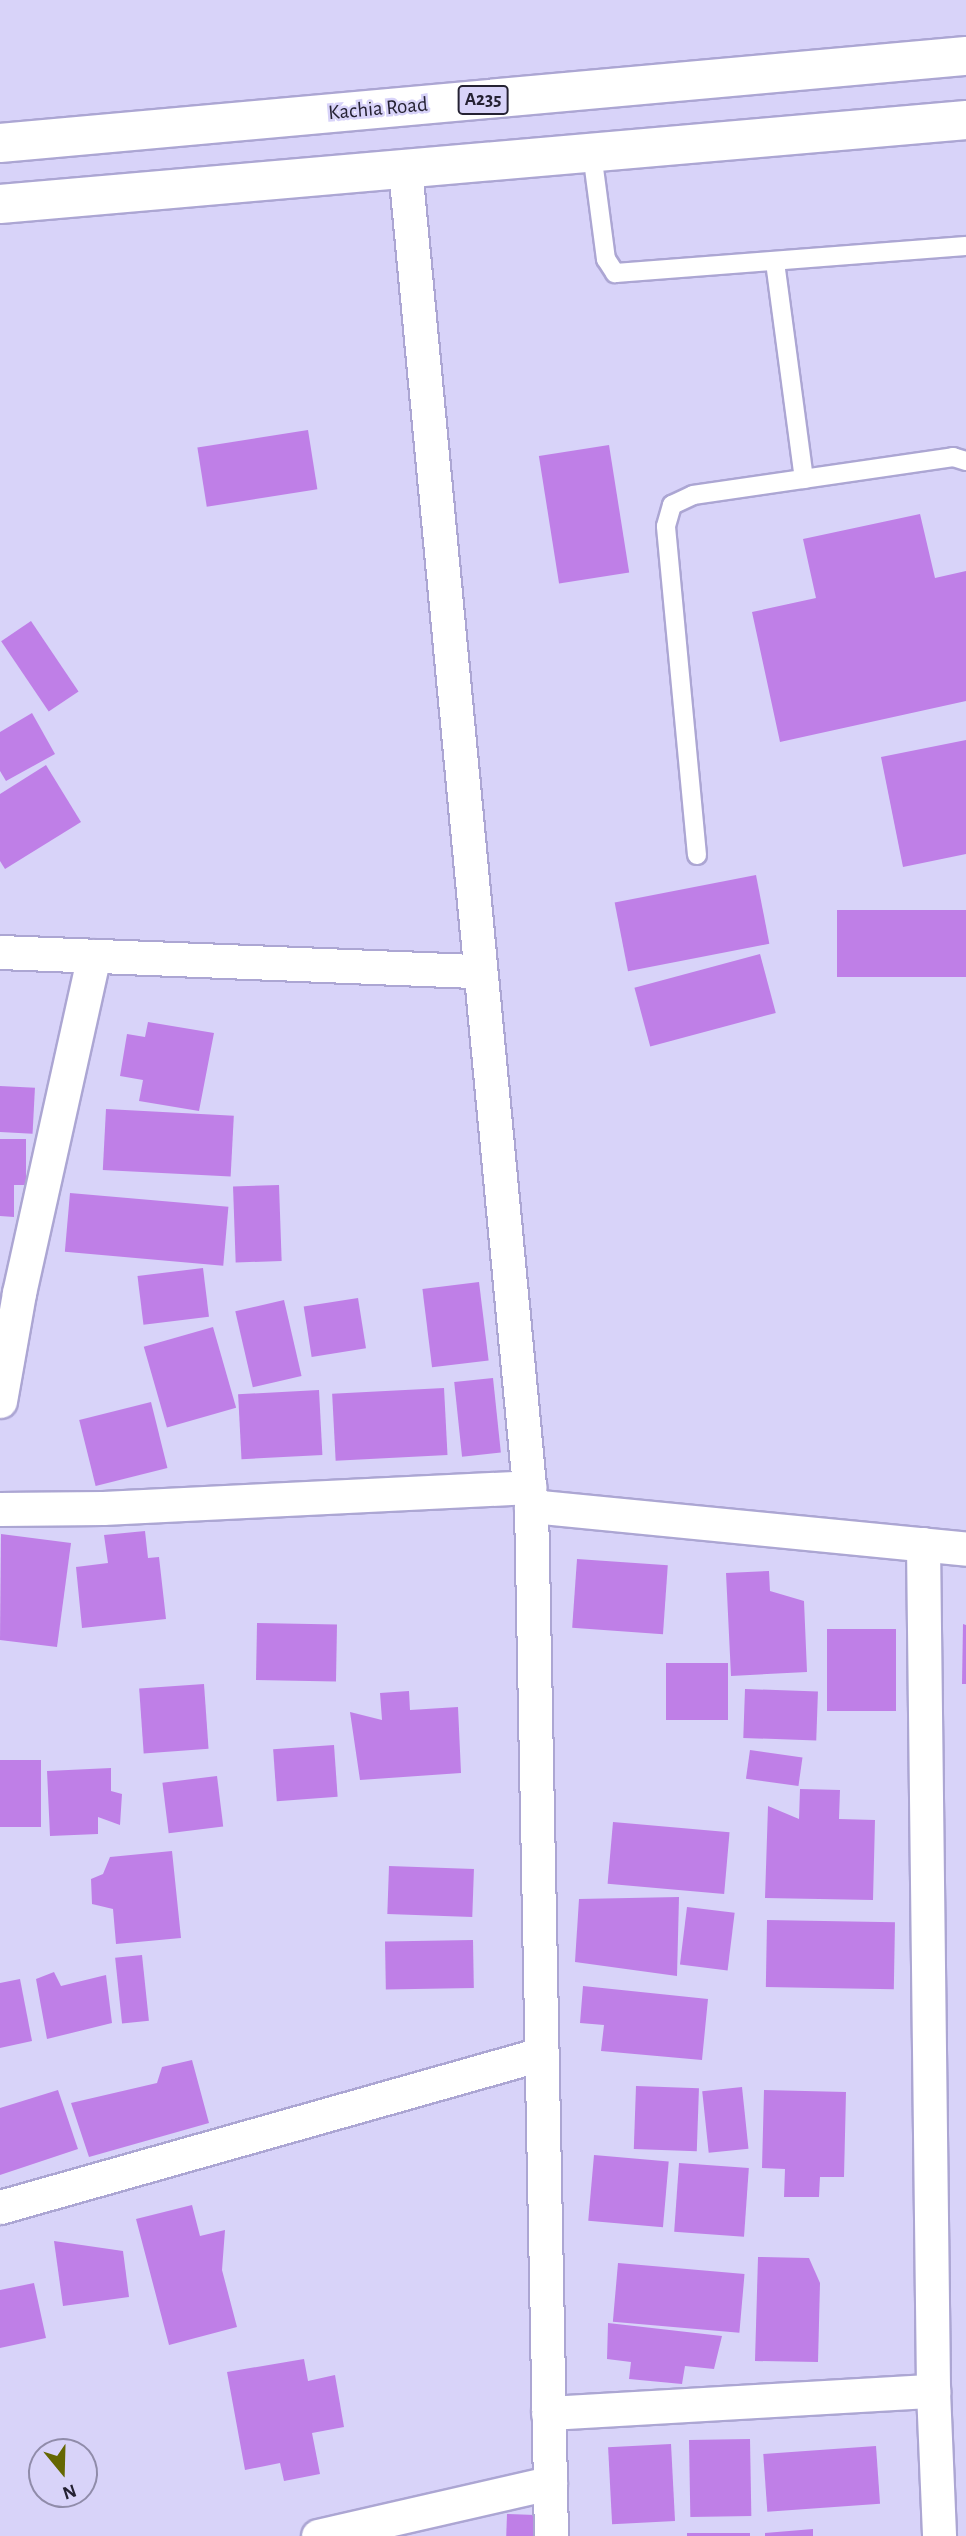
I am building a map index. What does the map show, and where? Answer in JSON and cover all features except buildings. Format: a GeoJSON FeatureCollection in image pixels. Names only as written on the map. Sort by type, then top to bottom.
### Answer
{"type":"FeatureCollection","features":[{"type":"Feature","properties":{"kind":"highway","name":"Kachia Road"},"geometry":{"type":"LineString","coordinates":[[0,143],[966,56]]}},
{"type":"Feature","properties":{"kind":"highway"},"geometry":{"type":"LineString","coordinates":[[0,204],[966,120]]}},
{"type":"Feature","properties":{"kind":"street"},"geometry":{"type":"LineString","coordinates":[[405,169],[530,1496],[551,2536]]}},
{"type":"Feature","properties":{"kind":"street"},"geometry":{"type":"LineString","coordinates":[[0,952],[480,971]]}},
{"type":"Feature","properties":{"kind":"street"},"geometry":{"type":"LineString","coordinates":[[0,1401],[9,1293],[94,956]]}},
{"type":"Feature","properties":{"kind":"street"},"geometry":{"type":"LineString","coordinates":[[0,1509],[530,1496],[966,1549]]}},
{"type":"Feature","properties":{"kind":"street"},"geometry":{"type":"LineString","coordinates":[[923,1544],[933,2391],[939,2536]]}},
{"type":"Feature","properties":{"kind":"street"},"geometry":{"type":"LineString","coordinates":[[0,2207],[541,2054]]}},
{"type":"Feature","properties":{"kind":"street"},"geometry":{"type":"LineString","coordinates":[[548,2413],[933,2391]]}},
{"type":"Feature","properties":{"kind":"street"},"geometry":{"type":"LineString","coordinates":[[318,2536],[550,2483]]}},
{"type":"Feature","properties":{"kind":"lane"},"geometry":{"type":"LineString","coordinates":[[592,153],[606,259],[615,273],[966,246]]}},
{"type":"Feature","properties":{"kind":"lane"},"geometry":{"type":"LineString","coordinates":[[775,262],[804,479]]}},
{"type":"Feature","properties":{"kind":"lane"},"geometry":{"type":"LineString","coordinates":[[697,855],[666,526],[672,505],[693,495],[953,457],[966,461]]}}]}
